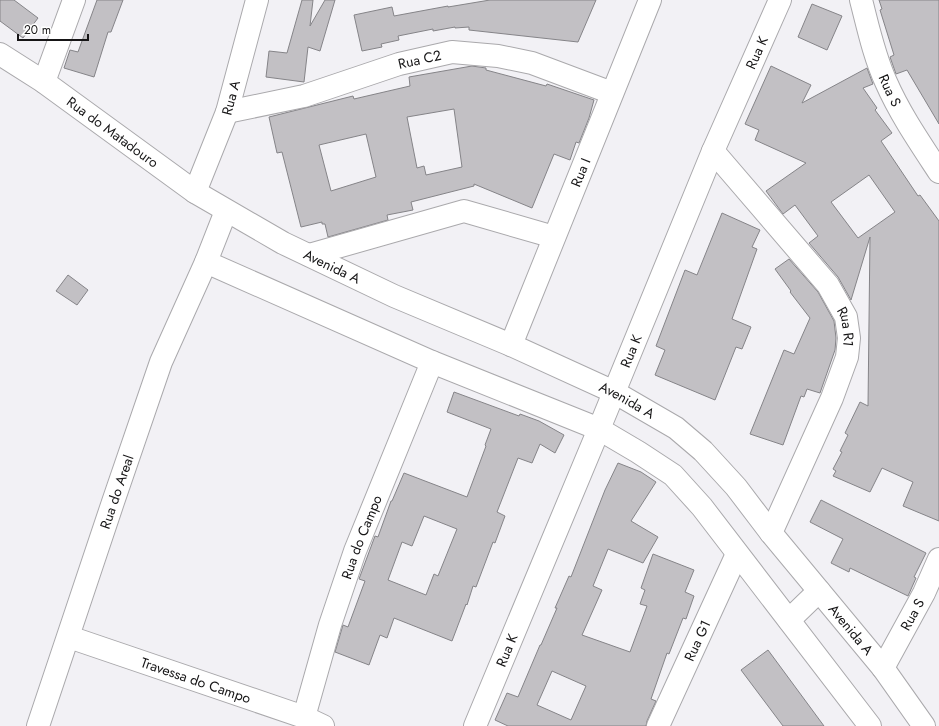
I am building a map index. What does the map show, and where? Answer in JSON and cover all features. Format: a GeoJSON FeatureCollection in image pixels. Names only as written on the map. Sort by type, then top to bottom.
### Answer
{"type":"FeatureCollection","features":[{"type":"Feature","properties":{"kind":"street"},"geometry":{"type":"LineString","coordinates":[[44,82],[74,0]]}},
{"type":"Feature","properties":{"kind":"street","name":"Rua A"},"geometry":{"type":"LineString","coordinates":[[195,192],[227,112],[257,0]]}},
{"type":"Feature","properties":{"kind":"street","name":"Rua I"},"geometry":{"type":"LineString","coordinates":[[511,345],[650,0]]}},
{"type":"Feature","properties":{"kind":"street","name":"Rua K"},"geometry":{"type":"LineString","coordinates":[[475,726],[600,429],[713,151],[780,0]]}},
{"type":"Feature","properties":{"kind":"street","name":"Rua S"},"geometry":{"type":"LineString","coordinates":[[861,0],[870,37],[886,82],[908,124],[939,172]]}},
{"type":"Feature","properties":{"kind":"street","name":"Rua C2"},"geometry":{"type":"LineString","coordinates":[[227,112],[304,96],[399,64],[452,52],[498,56],[532,63],[612,92]]}},
{"type":"Feature","properties":{"kind":"street","name":"Rua do Matadouro"},"geometry":{"type":"LineString","coordinates":[[0,54],[44,82],[195,192],[226,210]]}},
{"type":"Feature","properties":{"kind":"street","name":"Rua R1"},"geometry":{"type":"LineString","coordinates":[[713,151],[828,285],[846,317],[850,338],[848,357],[832,398],[771,532]]}},
{"type":"Feature","properties":{"kind":"street","name":"Avenida A"},"geometry":{"type":"LineString","coordinates":[[226,210],[283,243],[394,296],[511,345],[614,392],[676,428],[703,451],[736,487],[771,532],[883,668],[924,726]]}},
{"type":"Feature","properties":{"kind":"street","name":"Rua do Areal"},"geometry":{"type":"LineString","coordinates":[[38,726],[69,637],[112,502],[161,362],[206,262],[226,210]]}},
{"type":"Feature","properties":{"kind":"street"},"geometry":{"type":"LineString","coordinates":[[309,255],[464,211],[554,237]]}},
{"type":"Feature","properties":{"kind":"street"},"geometry":{"type":"LineString","coordinates":[[206,262],[432,362],[600,429],[638,452],[673,476],[702,507],[870,726]]}},
{"type":"Feature","properties":{"kind":"street","name":"Rua do Campo"},"geometry":{"type":"LineString","coordinates":[[313,722],[330,625],[355,551],[432,362]]}},
{"type":"Feature","properties":{"kind":"street","name":"Rua G1"},"geometry":{"type":"LineString","coordinates":[[658,726],[737,554]]}},
{"type":"Feature","properties":{"kind":"street","name":"Rua S"},"geometry":{"type":"LineString","coordinates":[[883,668],[924,593],[939,559]]}},
{"type":"Feature","properties":{"kind":"street"},"geometry":{"type":"LineString","coordinates":[[789,620],[819,591]]}},
{"type":"Feature","properties":{"kind":"street","name":"Travessa do Campo"},"geometry":{"type":"LineString","coordinates":[[69,637],[313,722]]}},
{"type":"Feature","properties":{"kind":"building"},"geometry":{"type":"Polygon","coordinates":[[[0,0],[14,0],[38,18],[23,38],[0,21],[0,0]]]}},
{"type":"Feature","properties":{"kind":"building"},"geometry":{"type":"Polygon","coordinates":[[[97,0],[123,0],[111,32],[108,32],[94,77],[64,68],[70,50],[78,52],[97,0]]]}},
{"type":"Feature","properties":{"kind":"building"},"geometry":{"type":"Polygon","coordinates":[[[302,0],[313,0],[310,26],[325,0],[335,0],[320,51],[308,47],[304,82],[266,77],[269,51],[287,53],[302,0]]]}},
{"type":"Feature","properties":{"kind":"building"},"geometry":{"type":"Polygon","coordinates":[[[490,0],[596,0],[578,42],[469,30],[469,27],[455,27],[433,31],[433,29],[398,36],[399,40],[381,44],[382,47],[362,51],[354,15],[392,7],[394,16],[490,0]]]}},
{"type":"Feature","properties":{"kind":"building"},"geometry":{"type":"Polygon","coordinates":[[[879,0],[939,0],[939,124],[907,70],[896,74],[890,57],[894,55],[880,10],[882,9],[879,0]]]}},
{"type":"Feature","properties":{"kind":"building"},"geometry":{"type":"Polygon","coordinates":[[[812,4],[842,16],[827,50],[798,37],[812,4]]]}},
{"type":"Feature","properties":{"kind":"building"},"geometry":{"type":"Polygon","coordinates":[[[472,66],[486,68],[486,70],[546,86],[547,84],[594,100],[589,118],[579,143],[576,142],[570,160],[554,154],[532,208],[474,184],[474,186],[411,202],[413,210],[387,215],[388,220],[328,237],[325,224],[322,224],[322,222],[301,227],[282,152],[277,153],[269,117],[353,96],[354,99],[410,86],[409,77],[472,66]],[[454,109],[407,117],[417,168],[424,166],[426,175],[462,167],[454,109]],[[366,134],[319,145],[331,191],[376,177],[366,134]]]}},
{"type":"Feature","properties":{"kind":"building"},"geometry":{"type":"Polygon","coordinates":[[[771,66],[811,85],[802,103],[867,68],[873,84],[863,88],[877,108],[875,110],[892,133],[881,141],[918,196],[920,195],[939,221],[939,521],[903,506],[913,482],[882,468],[870,492],[833,476],[836,471],[833,469],[842,452],[840,451],[848,435],[845,433],[860,402],[868,406],[870,237],[851,300],[838,277],[809,243],[818,236],[795,205],[783,214],[766,191],[806,163],[755,140],[759,130],[745,124],[771,66]],[[869,175],[831,202],[858,238],[895,212],[869,175]]]}},
{"type":"Feature","properties":{"kind":"building"},"geometry":{"type":"Polygon","coordinates":[[[722,213],[760,230],[752,247],[757,249],[732,319],[751,327],[742,349],[736,347],[715,400],[655,375],[665,350],[656,346],[685,270],[697,275],[722,213]]]}},
{"type":"Feature","properties":{"kind":"building"},"geometry":{"type":"Polygon","coordinates":[[[789,259],[818,292],[834,321],[836,338],[835,350],[820,393],[807,389],[804,397],[801,396],[783,445],[750,434],[784,350],[794,354],[810,318],[775,269],[789,259]]]}},
{"type":"Feature","properties":{"kind":"building"},"geometry":{"type":"Polygon","coordinates":[[[68,275],[88,290],[77,305],[56,291],[68,275]]]}},
{"type":"Feature","properties":{"kind":"building"},"geometry":{"type":"Polygon","coordinates":[[[454,392],[519,416],[520,414],[539,421],[564,435],[555,453],[540,444],[532,463],[518,458],[497,512],[505,516],[495,543],[493,542],[476,587],[473,586],[452,641],[394,618],[387,638],[380,635],[369,665],[335,652],[343,625],[348,627],[365,581],[359,579],[375,536],[378,537],[391,501],[404,473],[467,497],[491,429],[447,412],[454,392]],[[424,516],[412,546],[402,542],[388,580],[426,595],[434,574],[438,576],[457,529],[424,516]]]}},
{"type":"Feature","properties":{"kind":"building"},"geometry":{"type":"Polygon","coordinates":[[[618,463],[641,472],[656,482],[631,521],[658,537],[643,563],[608,549],[593,586],[602,590],[582,635],[630,652],[647,606],[640,604],[645,590],[641,588],[653,554],[694,570],[685,592],[694,596],[686,619],[683,618],[669,654],[667,653],[651,699],[656,701],[646,726],[508,726],[495,720],[507,693],[518,697],[557,608],[555,608],[569,576],[571,577],[605,490],[618,463]],[[552,671],[537,705],[571,720],[586,686],[552,671]]]}},
{"type":"Feature","properties":{"kind":"building"},"geometry":{"type":"Polygon","coordinates":[[[821,500],[926,553],[914,577],[916,578],[908,596],[850,568],[849,572],[831,563],[843,539],[810,522],[821,500]]]}},
{"type":"Feature","properties":{"kind":"building"},"geometry":{"type":"Polygon","coordinates":[[[768,650],[824,726],[783,726],[741,670],[768,650]]]}}]}
